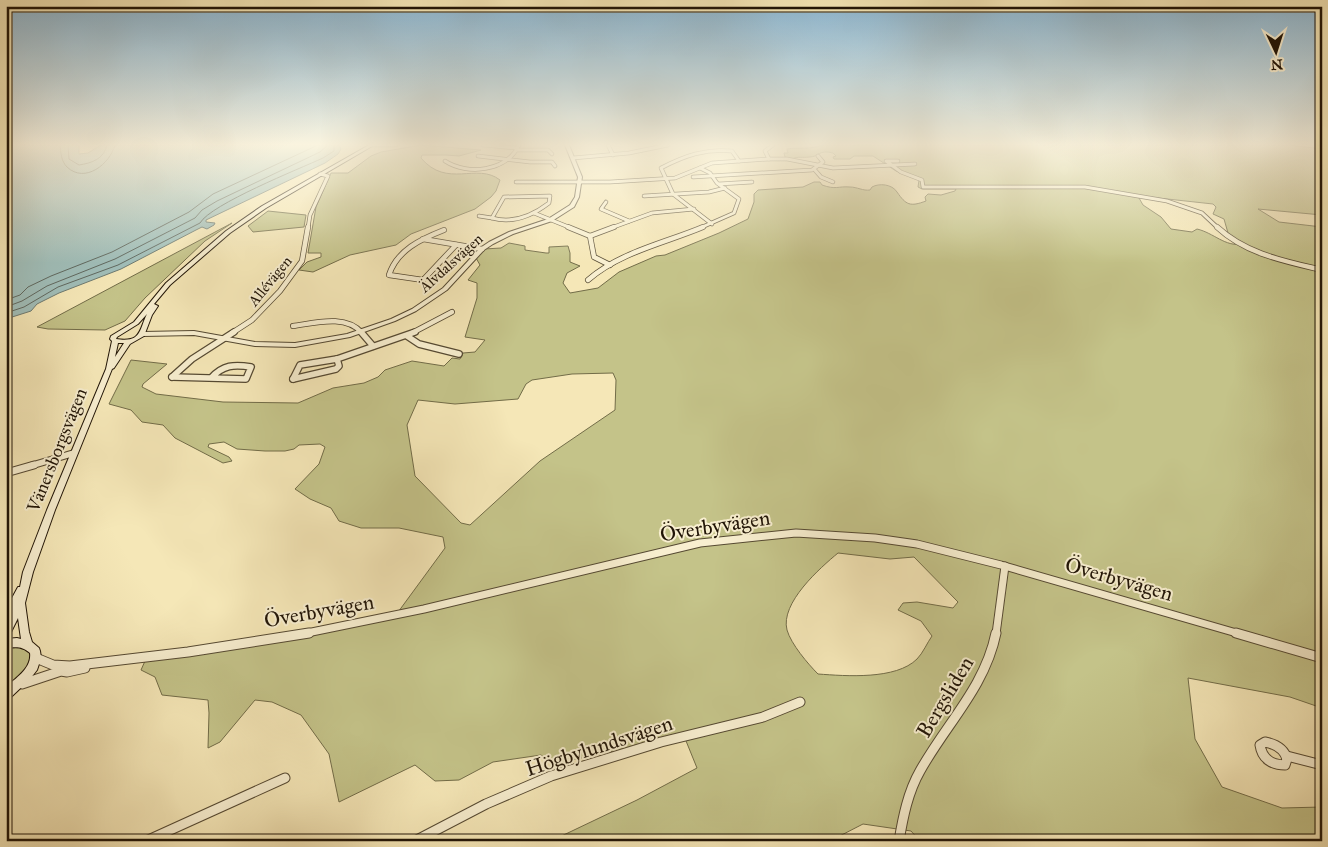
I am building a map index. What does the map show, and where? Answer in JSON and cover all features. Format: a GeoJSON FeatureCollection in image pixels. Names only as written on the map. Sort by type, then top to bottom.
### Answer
{"type":"FeatureCollection","features":[{"type":"Feature","properties":{"kind":"main road","name":"Vänersborgsvägen"},"geometry":{"type":"LineString","coordinates":[[6,631],[21,602],[25,584],[74,453],[109,369],[115,341],[114,335],[136,323],[155,298],[208,247],[241,222],[303,185]]}},
{"type":"Feature","properties":{"kind":"main road","name":"Vänersborgsvägen"},"geometry":{"type":"LineString","coordinates":[[109,369],[120,355],[124,346],[143,331],[149,313],[179,275]]}},
{"type":"Feature","properties":{"kind":"main road"},"geometry":{"type":"LineString","coordinates":[[124,329],[136,327],[143,331]]}},
{"type":"Feature","properties":{"kind":"main road","name":"Vänersborgsvägen"},"geometry":{"type":"LineString","coordinates":[[115,341],[133,339]]}},
{"type":"Feature","properties":{"kind":"main road"},"geometry":{"type":"LineString","coordinates":[[6,619],[25,584]]}},
{"type":"Feature","properties":{"kind":"main road","name":"Vänersborgsvägen"},"geometry":{"type":"LineString","coordinates":[[21,602],[24,632],[28,645],[35,651],[36,658]]}},
{"type":"Feature","properties":{"kind":"main road"},"geometry":{"type":"LineString","coordinates":[[6,644],[17,642],[28,645]]}},
{"type":"Feature","properties":{"kind":"main road"},"geometry":{"type":"LineString","coordinates":[[6,694],[30,672],[36,658]]}},
{"type":"Feature","properties":{"kind":"street","name":"Allévägen"},"geometry":{"type":"LineString","coordinates":[[224,338],[252,320],[265,308],[302,261],[310,215],[324,185]]}},
{"type":"Feature","properties":{"kind":"street","name":"Älvdalsvägen"},"geometry":{"type":"LineString","coordinates":[[143,331],[177,332],[281,346],[317,343],[362,332],[394,320],[430,300],[452,283],[482,249],[499,238],[550,220],[572,206],[580,185]]}},
{"type":"Feature","properties":{"kind":"street"},"geometry":{"type":"LineString","coordinates":[[669,185],[674,194],[694,209],[705,221],[712,224]]}},
{"type":"Feature","properties":{"kind":"street"},"geometry":{"type":"LineString","coordinates":[[588,280],[592,275],[610,264],[734,214],[738,198],[719,185]]}},
{"type":"Feature","properties":{"kind":"street"},"geometry":{"type":"LineString","coordinates":[[922,185],[922,187],[1085,187],[1167,201],[1202,213],[1230,239],[1248,249],[1273,258],[1322,270]]}},
{"type":"Feature","properties":{"kind":"street"},"geometry":{"type":"LineString","coordinates":[[644,196],[709,192],[725,188]]}},
{"type":"Feature","properties":{"kind":"street"},"geometry":{"type":"LineString","coordinates":[[479,216],[508,221],[534,213],[549,203],[550,196],[504,197],[492,218]]}},
{"type":"Feature","properties":{"kind":"street"},"geometry":{"type":"LineString","coordinates":[[606,202],[601,209],[629,221]]}},
{"type":"Feature","properties":{"kind":"street"},"geometry":{"type":"LineString","coordinates":[[534,213],[590,236],[652,213],[694,209]]}},
{"type":"Feature","properties":{"kind":"street"},"geometry":{"type":"LineString","coordinates":[[444,230],[423,239],[402,253],[389,275],[423,280],[429,276],[456,244]]}},
{"type":"Feature","properties":{"kind":"street"},"geometry":{"type":"LineString","coordinates":[[437,233],[441,238],[439,242]]}},
{"type":"Feature","properties":{"kind":"street"},"geometry":{"type":"LineString","coordinates":[[590,236],[594,257],[610,264]]}},
{"type":"Feature","properties":{"kind":"street"},"geometry":{"type":"LineString","coordinates":[[423,239],[482,249]]}},
{"type":"Feature","properties":{"kind":"street"},"geometry":{"type":"LineString","coordinates":[[337,359],[339,366],[336,369],[293,379],[300,365],[337,359],[407,336],[452,312]]}},
{"type":"Feature","properties":{"kind":"street"},"geometry":{"type":"LineString","coordinates":[[293,326],[339,322],[356,326],[373,346]]}},
{"type":"Feature","properties":{"kind":"street"},"geometry":{"type":"LineString","coordinates":[[407,336],[418,344],[459,354]]}},
{"type":"Feature","properties":{"kind":"street"},"geometry":{"type":"LineString","coordinates":[[211,378],[231,364],[251,367],[246,379],[172,377],[192,359],[224,338]]}},
{"type":"Feature","properties":{"kind":"street"},"geometry":{"type":"LineString","coordinates":[[6,472],[74,453]]}},
{"type":"Feature","properties":{"kind":"street","name":"Överbyvägen"},"geometry":{"type":"LineString","coordinates":[[36,658],[53,665],[70,666],[286,637],[383,618],[726,539],[796,533],[875,538],[917,544],[1005,566],[1322,658]]}},
{"type":"Feature","properties":{"kind":"street","name":"Bergsliden"},"geometry":{"type":"LineString","coordinates":[[898,841],[910,793],[920,772],[984,673],[994,639],[1005,566]]}},
{"type":"Feature","properties":{"kind":"street","name":"Överbyvägen"},"geometry":{"type":"LineString","coordinates":[[16,686],[61,671],[67,672],[108,662]]}},
{"type":"Feature","properties":{"kind":"street","name":"Högbylundsvägen"},"geometry":{"type":"LineString","coordinates":[[415,841],[453,820],[551,776],[661,742],[763,717],[800,702]]}},
{"type":"Feature","properties":{"kind":"street"},"geometry":{"type":"LineString","coordinates":[[1287,756],[1322,765]]}},
{"type":"Feature","properties":{"kind":"street"},"geometry":{"type":"LineString","coordinates":[[146,841],[285,778]]}},
{"type":"Feature","properties":{"kind":"shaded area"},"geometry":{"type":"Polygon","coordinates":[[[326,185],[498,185],[491,197],[475,209],[411,234],[396,245],[350,255],[313,272],[299,270],[307,262],[321,257],[321,253],[308,253],[316,207],[326,185]]]}},
{"type":"Feature","properties":{"kind":"shaded area"},"geometry":{"type":"Polygon","coordinates":[[[822,185],[870,190],[875,186],[885,185],[895,189],[903,200],[909,204],[916,204],[926,201],[925,197],[928,194],[941,195],[956,189],[922,189],[918,187],[918,185],[1322,185],[1322,215],[1258,209],[1279,222],[1322,227],[1322,708],[1290,697],[1188,678],[1195,739],[1222,787],[1282,808],[1322,807],[1322,841],[920,841],[911,831],[863,824],[830,841],[551,841],[637,800],[697,768],[684,736],[553,764],[541,755],[493,762],[459,780],[435,781],[415,765],[339,802],[329,754],[301,715],[272,702],[255,700],[220,742],[208,748],[208,700],[162,695],[155,677],[141,670],[145,661],[215,651],[393,619],[445,548],[443,537],[399,528],[361,528],[339,521],[331,508],[310,499],[295,489],[319,464],[325,447],[320,444],[299,445],[294,449],[285,451],[265,451],[237,449],[224,442],[209,444],[208,447],[229,457],[232,461],[223,463],[175,438],[163,425],[142,422],[131,410],[109,404],[131,360],[167,364],[143,384],[142,387],[156,394],[223,402],[298,403],[333,388],[364,383],[378,377],[385,370],[412,361],[444,366],[452,358],[460,359],[463,353],[475,352],[485,340],[465,337],[477,298],[477,283],[468,280],[480,265],[476,258],[484,249],[501,248],[509,243],[525,246],[525,250],[549,253],[549,247],[568,246],[570,262],[580,266],[567,273],[563,283],[570,293],[598,288],[619,272],[719,233],[748,219],[754,202],[754,194],[758,190],[822,185]],[[1140,196],[1139,198],[1143,205],[1161,217],[1171,229],[1192,232],[1197,229],[1225,242],[1242,244],[1228,233],[1224,219],[1213,214],[1216,207],[1213,204],[1140,196]],[[613,373],[572,374],[532,380],[526,384],[518,399],[455,404],[418,400],[407,425],[415,476],[461,523],[470,525],[540,461],[615,410],[616,380],[613,373]],[[838,553],[803,587],[789,609],[786,620],[787,630],[792,641],[818,674],[856,676],[884,674],[908,666],[919,657],[932,636],[921,621],[898,610],[903,603],[917,602],[953,608],[958,602],[914,557],[890,559],[838,553]]]}},
{"type":"Feature","properties":{"kind":"shaded area"},"geometry":{"type":"Polygon","coordinates":[[[268,211],[306,215],[304,227],[253,232],[248,226],[268,211]]]}},
{"type":"Feature","properties":{"kind":"shaded area"},"geometry":{"type":"Polygon","coordinates":[[[232,223],[205,241],[145,298],[125,321],[105,330],[48,329],[37,327],[232,223]]]}},
{"type":"Feature","properties":{"kind":"shaded area"},"geometry":{"type":"Polygon","coordinates":[[[16,646],[26,649],[30,654],[31,660],[23,673],[6,690],[6,647],[16,646]]]}},
{"type":"Feature","properties":{"kind":"water"},"geometry":{"type":"Polygon","coordinates":[[[6,185],[280,185],[206,220],[206,222],[215,223],[207,229],[202,227],[121,269],[59,293],[37,304],[31,311],[6,318],[6,185]]]}}]}
